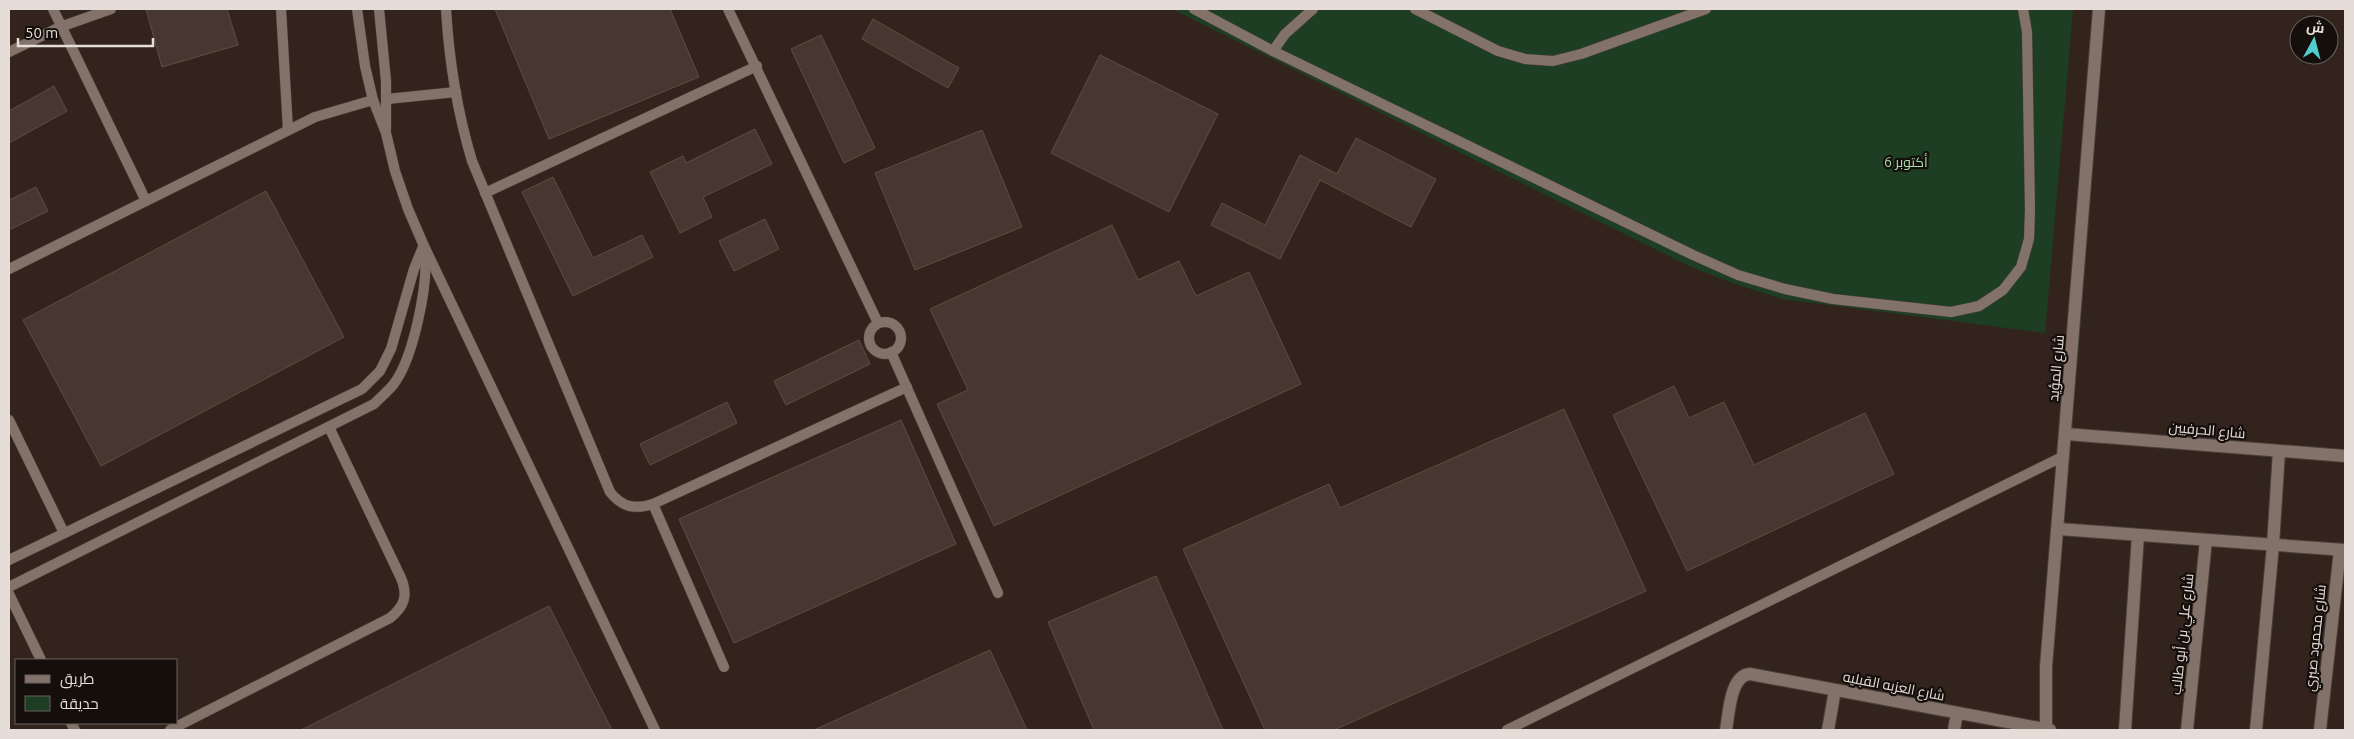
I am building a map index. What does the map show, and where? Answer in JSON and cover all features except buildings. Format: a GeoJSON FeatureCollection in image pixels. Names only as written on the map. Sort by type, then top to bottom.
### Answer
{"type":"FeatureCollection","features":[{"type":"Feature","properties":{"kind":"street","name":"شارع المؤيد"},"geometry":{"type":"LineString","coordinates":[[2048,730],[2046,667],[2059,528],[2100,9]]}},
{"type":"Feature","properties":{"kind":"street","name":"شارع الحرفيين"},"geometry":{"type":"LineString","coordinates":[[2066,434],[2345,456]]}},
{"type":"Feature","properties":{"kind":"street"},"geometry":{"type":"LineString","coordinates":[[2256,730],[2274,545],[2280,451]]}},
{"type":"Feature","properties":{"kind":"street"},"geometry":{"type":"LineString","coordinates":[[2059,528],[2342,550]]}},
{"type":"Feature","properties":{"kind":"street"},"geometry":{"type":"LineString","coordinates":[[2125,730],[2138,535]]}},
{"type":"Feature","properties":{"kind":"street","name":"شارع علي بن أبو طالب"},"geometry":{"type":"LineString","coordinates":[[2187,730],[2206,540]]}},
{"type":"Feature","properties":{"kind":"street","name":"شارع محمود صبري"},"geometry":{"type":"LineString","coordinates":[[2320,730],[2342,550]]}},
{"type":"Feature","properties":{"kind":"street","name":"شارع العزبه القبليه"},"geometry":{"type":"LineString","coordinates":[[1726,730],[1735,682],[1741,676],[1750,674],[2048,730]]}},
{"type":"Feature","properties":{"kind":"street"},"geometry":{"type":"LineString","coordinates":[[1828,730],[1835,690]]}},
{"type":"Feature","properties":{"kind":"street"},"geometry":{"type":"LineString","coordinates":[[1954,730],[1957,713]]}},
{"type":"Feature","properties":{"kind":"lane"},"geometry":{"type":"LineString","coordinates":[[53,9],[60,27],[146,201]]}},
{"type":"Feature","properties":{"kind":"lane"},"geometry":{"type":"LineString","coordinates":[[9,52],[60,27],[111,9]]}},
{"type":"Feature","properties":{"kind":"lane"},"geometry":{"type":"LineString","coordinates":[[282,9],[288,130]]}},
{"type":"Feature","properties":{"kind":"lane"},"geometry":{"type":"LineString","coordinates":[[357,9],[365,66],[373,100],[386,133],[402,190],[424,246],[655,730]]}},
{"type":"Feature","properties":{"kind":"lane"},"geometry":{"type":"LineString","coordinates":[[380,9],[387,99],[386,133]]}},
{"type":"Feature","properties":{"kind":"lane"},"geometry":{"type":"LineString","coordinates":[[446,9],[448,42],[466,144],[610,492],[618,501],[629,507],[641,508],[653,504],[907,387]]}},
{"type":"Feature","properties":{"kind":"lane"},"geometry":{"type":"LineString","coordinates":[[728,9],[757,66],[878,323]]}},
{"type":"Feature","properties":{"kind":"lane"},"geometry":{"type":"LineString","coordinates":[[1194,9],[1273,51],[1693,256],[1738,274],[1785,289],[1833,300],[1951,312],[1979,306],[2004,290],[2021,267],[2029,239],[2027,51],[2023,9]]}},
{"type":"Feature","properties":{"kind":"lane"},"geometry":{"type":"LineString","coordinates":[[1273,51],[1285,34],[1313,9]]}},
{"type":"Feature","properties":{"kind":"lane"},"geometry":{"type":"LineString","coordinates":[[1416,9],[1498,51],[1525,59],[1554,61],[1581,54],[1706,9]]}},
{"type":"Feature","properties":{"kind":"lane"},"geometry":{"type":"LineString","coordinates":[[486,193],[757,66]]}},
{"type":"Feature","properties":{"kind":"lane"},"geometry":{"type":"LineString","coordinates":[[387,99],[456,92]]}},
{"type":"Feature","properties":{"kind":"lane"},"geometry":{"type":"LineString","coordinates":[[9,269],[315,117],[373,100]]}},
{"type":"Feature","properties":{"kind":"lane"},"geometry":{"type":"LineString","coordinates":[[9,587],[374,404],[394,384],[407,358],[423,297],[426,271],[424,246]]}},
{"type":"Feature","properties":{"kind":"lane"},"geometry":{"type":"LineString","coordinates":[[9,560],[362,389],[380,371],[391,349],[414,269],[424,246]]}},
{"type":"Feature","properties":{"kind":"lane"},"geometry":{"type":"LineString","coordinates":[[885,322],[897,328],[900,341],[891,352],[877,352],[869,341],[869,334],[878,323],[885,322]]}},
{"type":"Feature","properties":{"kind":"lane"},"geometry":{"type":"LineString","coordinates":[[891,352],[998,593]]}},
{"type":"Feature","properties":{"kind":"lane"},"geometry":{"type":"LineString","coordinates":[[9,420],[64,533]]}},
{"type":"Feature","properties":{"kind":"lane"},"geometry":{"type":"LineString","coordinates":[[170,730],[390,618],[400,611],[405,601],[406,589],[329,428]]}},
{"type":"Feature","properties":{"kind":"lane"},"geometry":{"type":"LineString","coordinates":[[1507,730],[2064,456]]}},
{"type":"Feature","properties":{"kind":"lane"},"geometry":{"type":"LineString","coordinates":[[653,504],[724,667]]}},
{"type":"Feature","properties":{"kind":"lane"},"geometry":{"type":"LineString","coordinates":[[9,594],[41,659]]}},
{"type":"Feature","properties":{"kind":"green space","name":"6 أكتوبر"},"geometry":{"type":"Polygon","coordinates":[[[1172,9],[2073,9],[2045,333],[1782,299],[1732,283],[1689,266],[1172,9]]]}}]}
